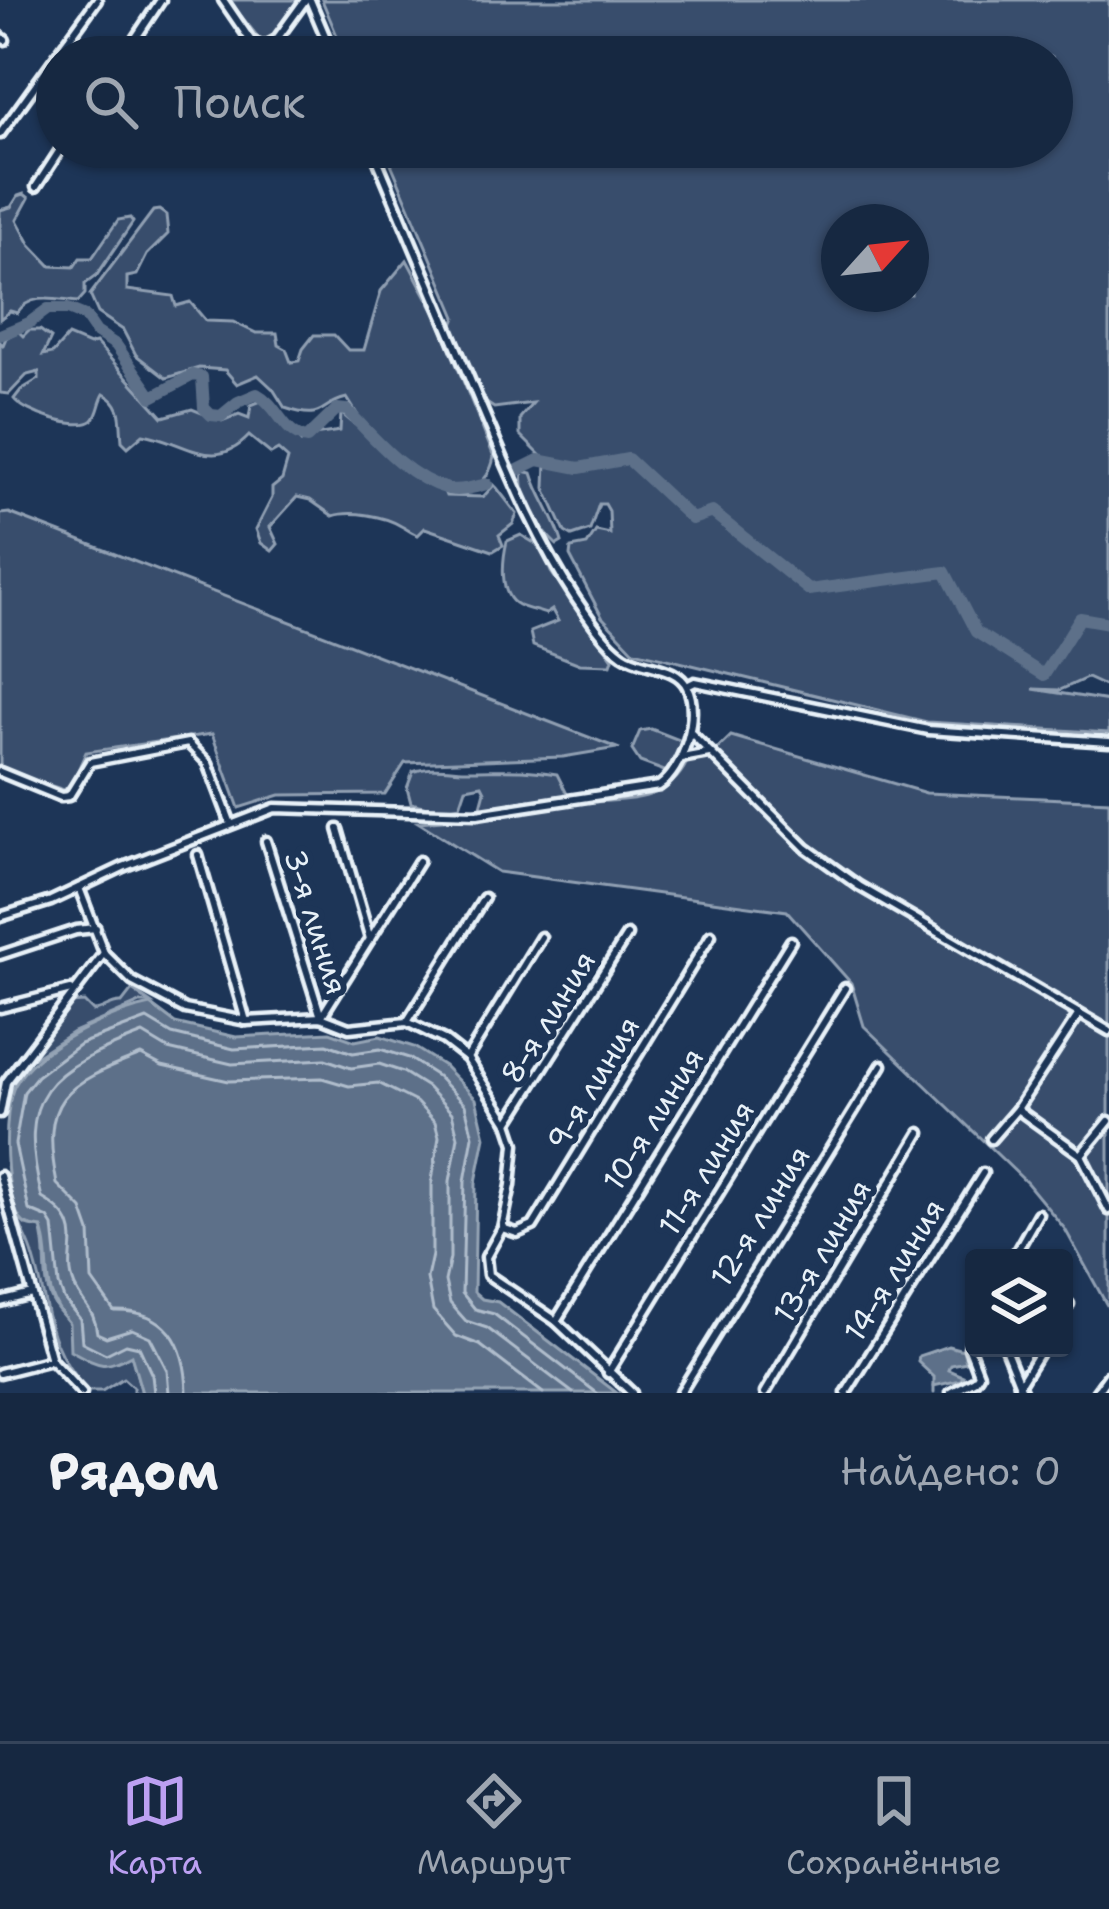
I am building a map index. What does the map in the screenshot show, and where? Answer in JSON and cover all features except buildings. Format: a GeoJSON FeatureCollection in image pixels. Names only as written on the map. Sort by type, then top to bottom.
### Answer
{"type":"FeatureCollection","features":[{"type":"Feature","properties":{"kind":"street"},"geometry":{"type":"LineString","coordinates":[[71,36],[97,0]]}},
{"type":"Feature","properties":{"kind":"street"},"geometry":{"type":"LineString","coordinates":[[137,36],[161,0]]}},
{"type":"Feature","properties":{"kind":"street"},"geometry":{"type":"LineString","coordinates":[[223,0],[247,36]]}},
{"type":"Feature","properties":{"kind":"street"},"geometry":{"type":"LineString","coordinates":[[279,36],[307,0],[324,36]]}},
{"type":"Feature","properties":{"kind":"street"},"geometry":{"type":"LineString","coordinates":[[0,134],[36,84]]}},
{"type":"Feature","properties":{"kind":"street"},"geometry":{"type":"LineString","coordinates":[[36,187],[48,168]]}},
{"type":"Feature","properties":{"kind":"street"},"geometry":{"type":"LineString","coordinates":[[0,917],[231,824],[288,808],[463,814],[514,811],[574,797],[651,790],[670,777],[682,758],[689,731],[687,686],[678,676],[636,662],[615,649],[554,563],[515,486],[381,168]]}},
{"type":"Feature","properties":{"kind":"street"},"geometry":{"type":"LineString","coordinates":[[687,686],[695,682],[928,730],[1109,742]]}},
{"type":"Feature","properties":{"kind":"street"},"geometry":{"type":"LineString","coordinates":[[689,731],[806,848],[860,886],[1109,1031]]}},
{"type":"Feature","properties":{"kind":"street"},"geometry":{"type":"LineString","coordinates":[[0,772],[69,796],[90,762],[188,743],[208,763],[231,824]]}},
{"type":"Feature","properties":{"kind":"street"},"geometry":{"type":"LineString","coordinates":[[682,758],[709,753]]}},
{"type":"Feature","properties":{"kind":"street"},"geometry":{"type":"LineString","coordinates":[[338,829],[370,939]]}},
{"type":"Feature","properties":{"kind":"street","name":"3-я линия"},"geometry":{"type":"LineString","coordinates":[[266,841],[321,1017]]}},
{"type":"Feature","properties":{"kind":"street"},"geometry":{"type":"LineString","coordinates":[[198,855],[246,1022]]}},
{"type":"Feature","properties":{"kind":"street"},"geometry":{"type":"LineString","coordinates":[[321,1017],[418,861]]}},
{"type":"Feature","properties":{"kind":"street"},"geometry":{"type":"LineString","coordinates":[[79,888],[104,953],[132,982],[185,1009],[246,1022],[321,1017],[349,1028],[407,1022],[444,1040],[467,1058],[508,1123],[515,1160],[502,1228],[486,1257],[488,1275],[556,1321],[632,1393]]}},
{"type":"Feature","properties":{"kind":"street"},"geometry":{"type":"LineString","coordinates":[[407,1022],[484,898]]}},
{"type":"Feature","properties":{"kind":"street"},"geometry":{"type":"LineString","coordinates":[[0,955],[76,929],[97,928]]}},
{"type":"Feature","properties":{"kind":"street","name":"9-я линия"},"geometry":{"type":"LineString","coordinates":[[502,1228],[517,1233],[533,1226],[711,934]]}},
{"type":"Feature","properties":{"kind":"street","name":"8-я линия"},"geometry":{"type":"LineString","coordinates":[[508,1123],[627,935]]}},
{"type":"Feature","properties":{"kind":"street"},"geometry":{"type":"LineString","coordinates":[[467,1058],[541,937]]}},
{"type":"Feature","properties":{"kind":"street","name":"10-я линия"},"geometry":{"type":"LineString","coordinates":[[556,1321],[791,941]]}},
{"type":"Feature","properties":{"kind":"street"},"geometry":{"type":"LineString","coordinates":[[0,1113],[3,1082],[104,953]]}},
{"type":"Feature","properties":{"kind":"street","name":"11-я линия"},"geometry":{"type":"LineString","coordinates":[[608,1372],[845,988]]}},
{"type":"Feature","properties":{"kind":"street"},"geometry":{"type":"LineString","coordinates":[[0,1008],[74,989]]}},
{"type":"Feature","properties":{"kind":"street"},"geometry":{"type":"LineString","coordinates":[[991,1138],[1017,1109],[1079,1014]]}},
{"type":"Feature","properties":{"kind":"street","name":"12-я линия"},"geometry":{"type":"LineString","coordinates":[[680,1393],[881,1065]]}},
{"type":"Feature","properties":{"kind":"street"},"geometry":{"type":"LineString","coordinates":[[1017,1109],[1081,1155],[1109,1210]]}},
{"type":"Feature","properties":{"kind":"street"},"geometry":{"type":"LineString","coordinates":[[1081,1155],[1109,1121]]}},
{"type":"Feature","properties":{"kind":"street","name":"13-я линия"},"geometry":{"type":"LineString","coordinates":[[765,1393],[920,1133]]}},
{"type":"Feature","properties":{"kind":"street","name":"14-я линия"},"geometry":{"type":"LineString","coordinates":[[846,1393],[983,1173]]}},
{"type":"Feature","properties":{"kind":"street"},"geometry":{"type":"LineString","coordinates":[[0,1176],[51,1360],[82,1393]]}},
{"type":"Feature","properties":{"kind":"street"},"geometry":{"type":"LineString","coordinates":[[1018,1249],[1038,1214]]}},
{"type":"Feature","properties":{"kind":"street"},"geometry":{"type":"LineString","coordinates":[[0,1226],[10,1223]]}},
{"type":"Feature","properties":{"kind":"street"},"geometry":{"type":"LineString","coordinates":[[0,1302],[32,1294]]}},
{"type":"Feature","properties":{"kind":"street"},"geometry":{"type":"LineString","coordinates":[[951,1393],[965,1390],[979,1374],[972,1357]]}},
{"type":"Feature","properties":{"kind":"street"},"geometry":{"type":"LineString","coordinates":[[1009,1357],[1021,1389]]}},
{"type":"Feature","properties":{"kind":"street"},"geometry":{"type":"LineString","coordinates":[[1021,1389],[1037,1357]]}},
{"type":"Feature","properties":{"kind":"street"},"geometry":{"type":"LineString","coordinates":[[0,1373],[51,1360]]}},
{"type":"Feature","properties":{"kind":"street"},"geometry":{"type":"LineString","coordinates":[[1096,1393],[1109,1375]]}},
{"type":"Feature","properties":{"kind":"shaded area"},"geometry":{"type":"Polygon","coordinates":[[[228,0],[302,0],[275,36],[257,36],[228,0]]]}},
{"type":"Feature","properties":{"kind":"shaded area"},"geometry":{"type":"Polygon","coordinates":[[[322,0],[1109,0],[1109,688],[1087,678],[1060,690],[1033,689],[1109,701],[1109,733],[927,722],[634,651],[602,617],[570,556],[571,548],[587,545],[596,531],[610,534],[609,511],[599,504],[590,530],[572,536],[565,532],[545,488],[546,461],[520,435],[520,418],[533,403],[494,408],[485,402],[453,325],[456,317],[393,168],[1073,168],[1073,36],[337,36],[322,0]]]}},
{"type":"Feature","properties":{"kind":"shaded area"},"geometry":{"type":"Polygon","coordinates":[[[24,194],[29,198],[17,220],[30,244],[51,266],[74,267],[80,258],[92,258],[118,220],[133,222],[97,275],[85,284],[85,294],[78,302],[36,300],[0,319],[0,210],[11,207],[24,194]]]}},
{"type":"Feature","properties":{"kind":"shaded area"},"geometry":{"type":"Polygon","coordinates":[[[153,211],[166,215],[168,234],[147,255],[137,275],[127,277],[127,290],[173,296],[176,306],[190,302],[206,321],[277,333],[291,362],[299,361],[314,335],[334,335],[348,350],[364,350],[381,291],[407,260],[436,314],[494,457],[487,475],[476,485],[442,486],[446,496],[483,497],[494,485],[517,514],[499,535],[503,545],[493,551],[425,528],[418,535],[377,517],[333,516],[297,497],[270,527],[278,544],[272,551],[261,543],[256,529],[288,459],[278,450],[271,454],[249,436],[223,453],[199,452],[143,434],[128,447],[122,441],[118,408],[104,394],[93,420],[77,424],[29,410],[14,399],[39,379],[39,372],[27,375],[9,394],[0,393],[0,342],[3,345],[18,331],[23,336],[29,330],[40,330],[51,338],[43,355],[53,353],[68,336],[89,345],[96,343],[163,417],[192,409],[222,421],[239,414],[249,418],[251,405],[261,401],[301,442],[308,436],[340,431],[341,413],[354,424],[357,414],[347,398],[314,413],[298,412],[285,408],[258,375],[237,384],[225,370],[199,368],[166,378],[136,355],[123,330],[98,313],[90,295],[153,211]]]}},
{"type":"Feature","properties":{"kind":"shaded area"},"geometry":{"type":"Polygon","coordinates":[[[523,471],[532,473],[559,533],[562,542],[557,545],[532,511],[523,471]]]}},
{"type":"Feature","properties":{"kind":"shaded area"},"geometry":{"type":"Polygon","coordinates":[[[9,513],[617,748],[563,757],[405,763],[385,794],[280,795],[239,808],[212,734],[86,752],[64,790],[0,769],[0,514],[9,513]]]}},
{"type":"Feature","properties":{"kind":"shaded area"},"geometry":{"type":"Polygon","coordinates":[[[521,535],[541,547],[551,572],[613,659],[611,665],[580,664],[533,646],[530,632],[558,621],[552,610],[546,614],[521,606],[507,593],[503,576],[507,541],[521,535]]]}},
{"type":"Feature","properties":{"kind":"shaded area"},"geometry":{"type":"Polygon","coordinates":[[[651,729],[682,741],[667,772],[640,762],[632,750],[640,731],[651,729]]]}},
{"type":"Feature","properties":{"kind":"shaded area"},"geometry":{"type":"Polygon","coordinates":[[[731,736],[926,793],[1109,801],[1109,1309],[1065,1229],[1027,1183],[864,1026],[851,983],[787,911],[498,872],[418,822],[478,817],[485,791],[482,785],[466,788],[460,806],[441,810],[411,803],[407,788],[413,772],[427,769],[523,770],[557,774],[572,804],[637,798],[666,787],[687,762],[708,758],[731,736]]]}},
{"type":"Feature","properties":{"kind":"shaded area"},"geometry":{"type":"Polygon","coordinates":[[[132,990],[151,1003],[140,1003],[73,1032],[30,1060],[70,1003],[84,1002],[97,1011],[122,1003],[132,990]]]}},
{"type":"Feature","properties":{"kind":"shaded area"},"geometry":{"type":"Polygon","coordinates":[[[18,1217],[26,1225],[41,1228],[47,1284],[58,1310],[79,1328],[131,1354],[142,1393],[133,1393],[123,1378],[102,1391],[86,1391],[72,1372],[54,1339],[18,1217]]]}},
{"type":"Feature","properties":{"kind":"water"},"geometry":{"type":"Polygon","coordinates":[[[151,1005],[175,1023],[236,1037],[330,1032],[355,1041],[380,1036],[414,1047],[444,1066],[476,1099],[485,1137],[476,1182],[474,1292],[498,1302],[617,1393],[142,1393],[131,1355],[100,1364],[70,1350],[69,1323],[50,1288],[42,1228],[24,1223],[12,1198],[7,1156],[11,1097],[25,1071],[56,1045],[115,1015],[151,1005]]]}},
{"type":"Feature","properties":{"kind":"water"},"geometry":{"type":"Polygon","coordinates":[[[948,1346],[963,1350],[966,1362],[951,1365],[949,1370],[963,1376],[934,1386],[934,1377],[918,1362],[919,1356],[948,1346]]]}},
{"type":"Feature","properties":{"kind":"waterway"},"geometry":{"type":"LineString","coordinates":[[0,335],[48,309],[68,309],[85,316],[96,332],[116,345],[152,397],[193,375],[202,377],[204,408],[211,415],[221,416],[257,394],[292,431],[307,438],[337,409],[347,410],[393,456],[433,484],[457,490],[487,484]]}},
{"type":"Feature","properties":{"kind":"waterway"},"geometry":{"type":"LineString","coordinates":[[514,472],[538,460],[579,468],[628,459],[692,519],[712,512],[809,590],[945,572],[976,632],[1044,675],[1080,618],[1109,623]]}},
{"type":"Feature","properties":{"kind":"waterway"},"geometry":{"type":"LineString","coordinates":[[934,1386],[934,1393]]}}]}
